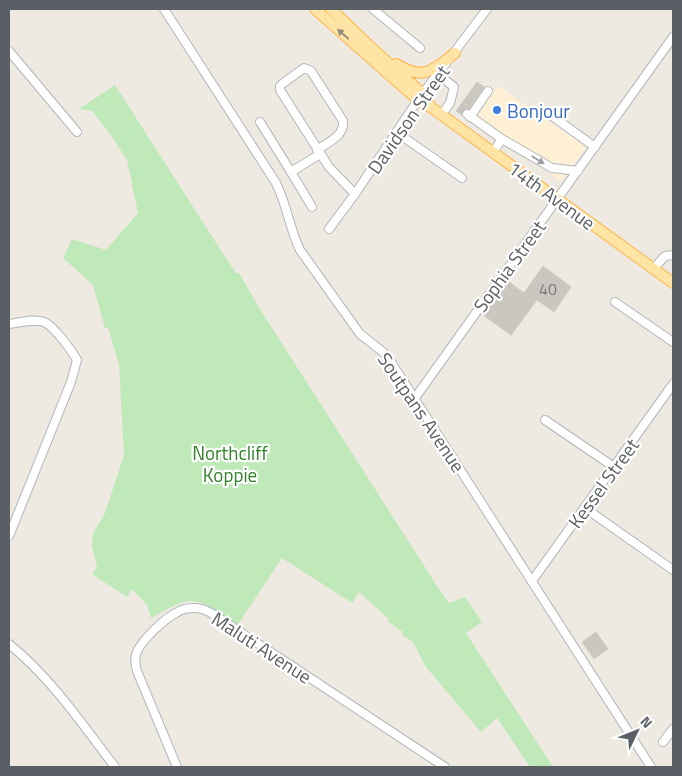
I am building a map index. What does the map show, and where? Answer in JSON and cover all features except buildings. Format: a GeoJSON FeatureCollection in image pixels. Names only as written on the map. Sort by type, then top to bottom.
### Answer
{"type":"FeatureCollection","features":[{"type":"Feature","properties":{"kind":"main road","name":"14th Avenue"},"geometry":{"type":"LineString","coordinates":[[315,9],[441,115],[673,283]]}},
{"type":"Feature","properties":{"kind":"main road","name":"14th Avenue"},"geometry":{"type":"LineString","coordinates":[[331,9],[420,97]]}},
{"type":"Feature","properties":{"kind":"main road"},"geometry":{"type":"LineString","coordinates":[[376,52],[408,72],[415,73],[428,72],[455,53]]}},
{"type":"Feature","properties":{"kind":"street","name":"Soutpans Avenue"},"geometry":{"type":"LineString","coordinates":[[164,9],[276,183],[285,204],[297,243],[304,256],[360,334],[387,356],[652,767]]}},
{"type":"Feature","properties":{"kind":"street"},"geometry":{"type":"LineString","coordinates":[[373,9],[420,48]]}},
{"type":"Feature","properties":{"kind":"street","name":"Davidson Street"},"geometry":{"type":"LineString","coordinates":[[329,229],[355,194],[420,97],[487,9]]}},
{"type":"Feature","properties":{"kind":"street","name":"Sophia Street"},"geometry":{"type":"LineString","coordinates":[[415,398],[673,37]]}},
{"type":"Feature","properties":{"kind":"street"},"geometry":{"type":"LineString","coordinates":[[9,52],[77,132]]}},
{"type":"Feature","properties":{"kind":"street"},"geometry":{"type":"LineString","coordinates":[[290,172],[319,152],[343,130],[343,121],[311,71],[304,68],[279,88],[319,152],[329,167],[355,194]]}},
{"type":"Feature","properties":{"kind":"street"},"geometry":{"type":"LineString","coordinates":[[438,74],[454,86],[450,103],[441,115]]}},
{"type":"Feature","properties":{"kind":"street"},"geometry":{"type":"LineString","coordinates":[[467,134],[471,118],[488,92]]}},
{"type":"Feature","properties":{"kind":"street"},"geometry":{"type":"LineString","coordinates":[[450,103],[458,108]]}},
{"type":"Feature","properties":{"kind":"street"},"geometry":{"type":"LineString","coordinates":[[548,113],[595,147]]}},
{"type":"Feature","properties":{"kind":"street"},"geometry":{"type":"LineString","coordinates":[[471,118],[502,139],[552,168],[578,171]]}},
{"type":"Feature","properties":{"kind":"street"},"geometry":{"type":"LineString","coordinates":[[260,122],[312,207]]}},
{"type":"Feature","properties":{"kind":"street"},"geometry":{"type":"LineString","coordinates":[[396,132],[462,178]]}},
{"type":"Feature","properties":{"kind":"street"},"geometry":{"type":"LineString","coordinates":[[493,152],[502,139]]}},
{"type":"Feature","properties":{"kind":"street"},"geometry":{"type":"LineString","coordinates":[[653,268],[665,256],[673,255]]}},
{"type":"Feature","properties":{"kind":"street"},"geometry":{"type":"LineString","coordinates":[[615,302],[673,342]]}},
{"type":"Feature","properties":{"kind":"street"},"geometry":{"type":"LineString","coordinates":[[9,324],[44,322],[51,327],[77,360],[71,382],[9,536]]}},
{"type":"Feature","properties":{"kind":"street","name":"Kessel Street"},"geometry":{"type":"LineString","coordinates":[[532,581],[673,384]]}},
{"type":"Feature","properties":{"kind":"street"},"geometry":{"type":"LineString","coordinates":[[545,420],[614,467]]}},
{"type":"Feature","properties":{"kind":"street"},"geometry":{"type":"LineString","coordinates":[[585,508],[673,570]]}},
{"type":"Feature","properties":{"kind":"street","name":"Maluti Avenue"},"geometry":{"type":"LineString","coordinates":[[177,767],[135,663],[136,654],[144,642],[174,613],[193,608],[209,612],[445,767]]}},
{"type":"Feature","properties":{"kind":"street"},"geometry":{"type":"LineString","coordinates":[[9,644],[48,680],[115,767]]}},
{"type":"Feature","properties":{"kind":"street"},"geometry":{"type":"LineString","coordinates":[[664,742],[673,729]]}},
{"type":"Feature","properties":{"kind":"shaded area"},"geometry":{"type":"Polygon","coordinates":[[[498,86],[586,147],[561,181],[473,120],[498,86]]]}},
{"type":"Feature","properties":{"kind":"green space","name":"Northcliff Koppie"},"geometry":{"type":"Polygon","coordinates":[[[115,85],[222,252],[236,273],[239,273],[258,306],[437,586],[449,603],[465,597],[482,622],[466,633],[553,767],[530,767],[497,718],[481,732],[426,667],[413,642],[402,635],[403,632],[387,621],[389,619],[359,592],[352,603],[282,558],[237,626],[205,604],[190,601],[183,602],[151,618],[147,605],[132,589],[127,597],[92,574],[97,567],[92,546],[93,534],[105,513],[124,455],[119,364],[108,328],[105,328],[93,285],[63,258],[72,239],[106,250],[138,213],[127,160],[92,111],[79,109],[115,85]]]}},
{"type":"Feature","properties":{"kind":"tunnel"},"geometry":{"type":"LineString","coordinates":[[458,108],[467,114]]}},
{"type":"Feature","properties":{"kind":"place","name":"Bonjour"},"geometry":{"type":"Point","coordinates":[497,110]}}]}
